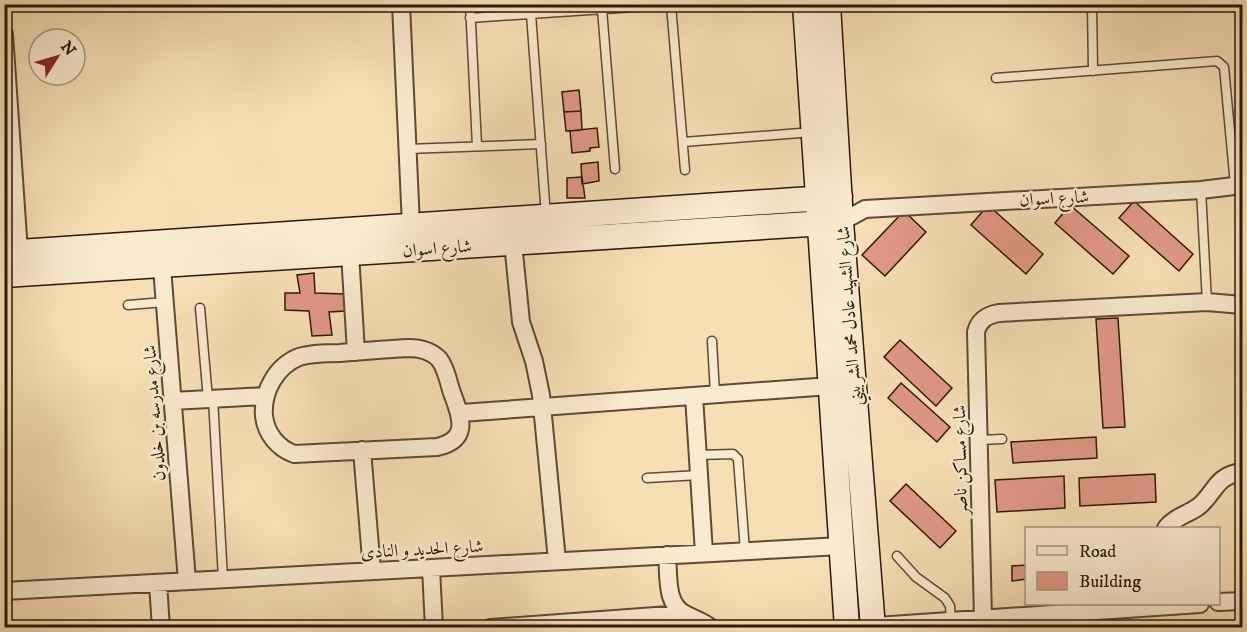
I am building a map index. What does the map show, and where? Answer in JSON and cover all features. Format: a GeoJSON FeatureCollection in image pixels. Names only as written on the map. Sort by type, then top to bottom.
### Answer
{"type":"FeatureCollection","features":[{"type":"Feature","properties":{"kind":"street"},"geometry":{"type":"LineString","coordinates":[[401,4],[411,226]]}},
{"type":"Feature","properties":{"kind":"street","name":"شارع الشهيد عادل محمد الشربيني"},"geometry":{"type":"LineString","coordinates":[[805,4],[813,132],[829,198]]}},
{"type":"Feature","properties":{"kind":"street","name":"شارع الشهيد عادل محمد الشربيني"},"geometry":{"type":"LineString","coordinates":[[828,4],[830,386],[847,627]]}},
{"type":"Feature","properties":{"kind":"street"},"geometry":{"type":"LineString","coordinates":[[4,34],[12,252]]}},
{"type":"Feature","properties":{"kind":"street","name":"شارع اسوان"},"geometry":{"type":"LineString","coordinates":[[12,252],[350,254],[830,223],[865,209],[1201,190],[1239,185]]}},
{"type":"Feature","properties":{"kind":"street","name":"شارع اسوان"},"geometry":{"type":"LineString","coordinates":[[4,275],[161,254],[411,226],[829,198],[865,209]]}},
{"type":"Feature","properties":{"kind":"street","name":"شارع الشهيد عادل محمد الشربيني"},"geometry":{"type":"LineString","coordinates":[[830,223],[866,627]]}},
{"type":"Feature","properties":{"kind":"street"},"geometry":{"type":"LineString","coordinates":[[513,243],[521,322],[537,372],[543,407],[557,561]]}},
{"type":"Feature","properties":{"kind":"street","name":"شارع مدرسه بن خلدون"},"geometry":{"type":"LineString","coordinates":[[161,254],[187,581]]}},
{"type":"Feature","properties":{"kind":"street"},"geometry":{"type":"LineString","coordinates":[[350,254],[356,352]]}},
{"type":"Feature","properties":{"kind":"street"},"geometry":{"type":"LineString","coordinates":[[1208,302],[1242,305]]}},
{"type":"Feature","properties":{"kind":"street","name":"شارع مساكن ناصر"},"geometry":{"type":"LineString","coordinates":[[983,618],[976,332],[984,318],[999,313],[1208,302]]}},
{"type":"Feature","properties":{"kind":"street"},"geometry":{"type":"LineString","coordinates":[[417,348],[432,354],[443,365],[461,413],[461,426],[450,442],[444,445],[294,454],[284,450],[271,435],[264,416],[266,396],[274,377],[280,369],[297,358],[307,355],[356,352],[417,348]]}},
{"type":"Feature","properties":{"kind":"street"},"geometry":{"type":"LineString","coordinates":[[461,413],[830,386]]}},
{"type":"Feature","properties":{"kind":"street"},"geometry":{"type":"LineString","coordinates":[[172,401],[266,396]]}},
{"type":"Feature","properties":{"kind":"street"},"geometry":{"type":"LineString","coordinates":[[694,396],[704,554]]}},
{"type":"Feature","properties":{"kind":"street"},"geometry":{"type":"LineString","coordinates":[[362,450],[372,571]]}},
{"type":"Feature","properties":{"kind":"street"},"geometry":{"type":"LineString","coordinates":[[1167,527],[1180,515],[1202,503],[1220,481],[1242,472]]}},
{"type":"Feature","properties":{"kind":"street","name":"شارع الحديد و النادى"},"geometry":{"type":"LineString","coordinates":[[4,591],[841,546]]}},
{"type":"Feature","properties":{"kind":"street"},"geometry":{"type":"LineString","coordinates":[[667,555],[670,595],[675,606],[683,614],[711,627]]}},
{"type":"Feature","properties":{"kind":"street"},"geometry":{"type":"LineString","coordinates":[[431,568],[434,627]]}},
{"type":"Feature","properties":{"kind":"street"},"geometry":{"type":"LineString","coordinates":[[158,583],[161,627]]}},
{"type":"Feature","properties":{"kind":"street"},"geometry":{"type":"LineString","coordinates":[[1220,602],[1242,601]]}},
{"type":"Feature","properties":{"kind":"street"},"geometry":{"type":"LineString","coordinates":[[866,627],[983,618],[1054,621],[1165,605]]}},
{"type":"Feature","properties":{"kind":"street"},"geometry":{"type":"LineString","coordinates":[[490,627],[537,626],[683,614]]}},
{"type":"Feature","properties":{"kind":"lane"},"geometry":{"type":"LineString","coordinates":[[470,4],[477,146]]}},
{"type":"Feature","properties":{"kind":"lane"},"geometry":{"type":"LineString","coordinates":[[470,18],[679,4]]}},
{"type":"Feature","properties":{"kind":"lane"},"geometry":{"type":"LineString","coordinates":[[1092,4],[1093,71]]}},
{"type":"Feature","properties":{"kind":"lane"},"geometry":{"type":"LineString","coordinates":[[671,5],[685,170]]}},
{"type":"Feature","properties":{"kind":"lane"},"geometry":{"type":"LineString","coordinates":[[602,9],[615,169]]}},
{"type":"Feature","properties":{"kind":"lane"},"geometry":{"type":"LineString","coordinates":[[531,14],[546,216]]}},
{"type":"Feature","properties":{"kind":"lane"},"geometry":{"type":"LineString","coordinates":[[996,78],[1217,61],[1224,67],[1239,185]]}},
{"type":"Feature","properties":{"kind":"lane"},"geometry":{"type":"LineString","coordinates":[[683,142],[813,132]]}},
{"type":"Feature","properties":{"kind":"lane"},"geometry":{"type":"LineString","coordinates":[[407,149],[540,144]]}},
{"type":"Feature","properties":{"kind":"lane"},"geometry":{"type":"LineString","coordinates":[[1201,190],[1208,302]]}},
{"type":"Feature","properties":{"kind":"lane"},"geometry":{"type":"LineString","coordinates":[[128,305],[165,302]]}},
{"type":"Feature","properties":{"kind":"lane"},"geometry":{"type":"LineString","coordinates":[[200,308],[211,399],[223,579]]}},
{"type":"Feature","properties":{"kind":"lane"},"geometry":{"type":"LineString","coordinates":[[712,341],[715,394]]}},
{"type":"Feature","properties":{"kind":"lane"},"geometry":{"type":"LineString","coordinates":[[979,440],[1002,439]]}},
{"type":"Feature","properties":{"kind":"lane"},"geometry":{"type":"LineString","coordinates":[[698,455],[732,454],[738,459],[745,551]]}},
{"type":"Feature","properties":{"kind":"lane"},"geometry":{"type":"LineString","coordinates":[[648,478],[699,475]]}},
{"type":"Feature","properties":{"kind":"lane"},"geometry":{"type":"LineString","coordinates":[[897,556],[916,577],[945,598],[950,606],[951,621]]}},
{"type":"Feature","properties":{"kind":"building"},"geometry":{"type":"Polygon","coordinates":[[[579,90],[581,111],[564,112],[562,92],[579,90]]]}},
{"type":"Feature","properties":{"kind":"building"},"geometry":{"type":"Polygon","coordinates":[[[581,111],[582,130],[566,131],[564,112],[581,111]]]}},
{"type":"Feature","properties":{"kind":"building"},"geometry":{"type":"Polygon","coordinates":[[[597,128],[599,147],[590,148],[590,151],[572,153],[570,131],[597,128]]]}},
{"type":"Feature","properties":{"kind":"building"},"geometry":{"type":"Polygon","coordinates":[[[598,162],[599,181],[582,184],[581,164],[598,162]]]}},
{"type":"Feature","properties":{"kind":"building"},"geometry":{"type":"Polygon","coordinates":[[[582,177],[585,198],[567,198],[567,178],[582,177]]]}},
{"type":"Feature","properties":{"kind":"building"},"geometry":{"type":"Polygon","coordinates":[[[1134,201],[1193,254],[1179,271],[1119,218],[1134,201]]]}},
{"type":"Feature","properties":{"kind":"building"},"geometry":{"type":"Polygon","coordinates":[[[988,205],[1043,254],[1026,274],[971,225],[988,205]]]}},
{"type":"Feature","properties":{"kind":"building"},"geometry":{"type":"Polygon","coordinates":[[[1070,205],[1129,256],[1113,274],[1055,223],[1070,205]]]}},
{"type":"Feature","properties":{"kind":"building"},"geometry":{"type":"Polygon","coordinates":[[[904,211],[926,232],[885,276],[862,255],[904,211]]]}},
{"type":"Feature","properties":{"kind":"building"},"geometry":{"type":"Polygon","coordinates":[[[314,273],[315,293],[345,294],[345,311],[329,312],[332,335],[312,336],[309,311],[285,310],[285,293],[300,293],[297,275],[314,273]]]}},
{"type":"Feature","properties":{"kind":"building"},"geometry":{"type":"Polygon","coordinates":[[[1118,318],[1125,427],[1103,428],[1096,319],[1118,318]]]}},
{"type":"Feature","properties":{"kind":"building"},"geometry":{"type":"Polygon","coordinates":[[[900,340],[952,388],[936,406],[884,357],[900,340]]]}},
{"type":"Feature","properties":{"kind":"building"},"geometry":{"type":"Polygon","coordinates":[[[901,383],[950,427],[937,442],[888,398],[901,383]]]}},
{"type":"Feature","properties":{"kind":"building"},"geometry":{"type":"Polygon","coordinates":[[[1096,437],[1097,458],[1013,463],[1011,442],[1096,437]]]}},
{"type":"Feature","properties":{"kind":"building"},"geometry":{"type":"Polygon","coordinates":[[[1155,474],[1156,502],[1080,506],[1079,478],[1155,474]]]}},
{"type":"Feature","properties":{"kind":"building"},"geometry":{"type":"Polygon","coordinates":[[[1064,476],[1065,508],[997,512],[995,480],[1064,476]]]}},
{"type":"Feature","properties":{"kind":"building"},"geometry":{"type":"Polygon","coordinates":[[[906,484],[956,531],[940,548],[890,501],[906,484]]]}},
{"type":"Feature","properties":{"kind":"building"},"geometry":{"type":"Polygon","coordinates":[[[1025,565],[1025,579],[1012,581],[1012,566],[1025,565]]]}}]}
